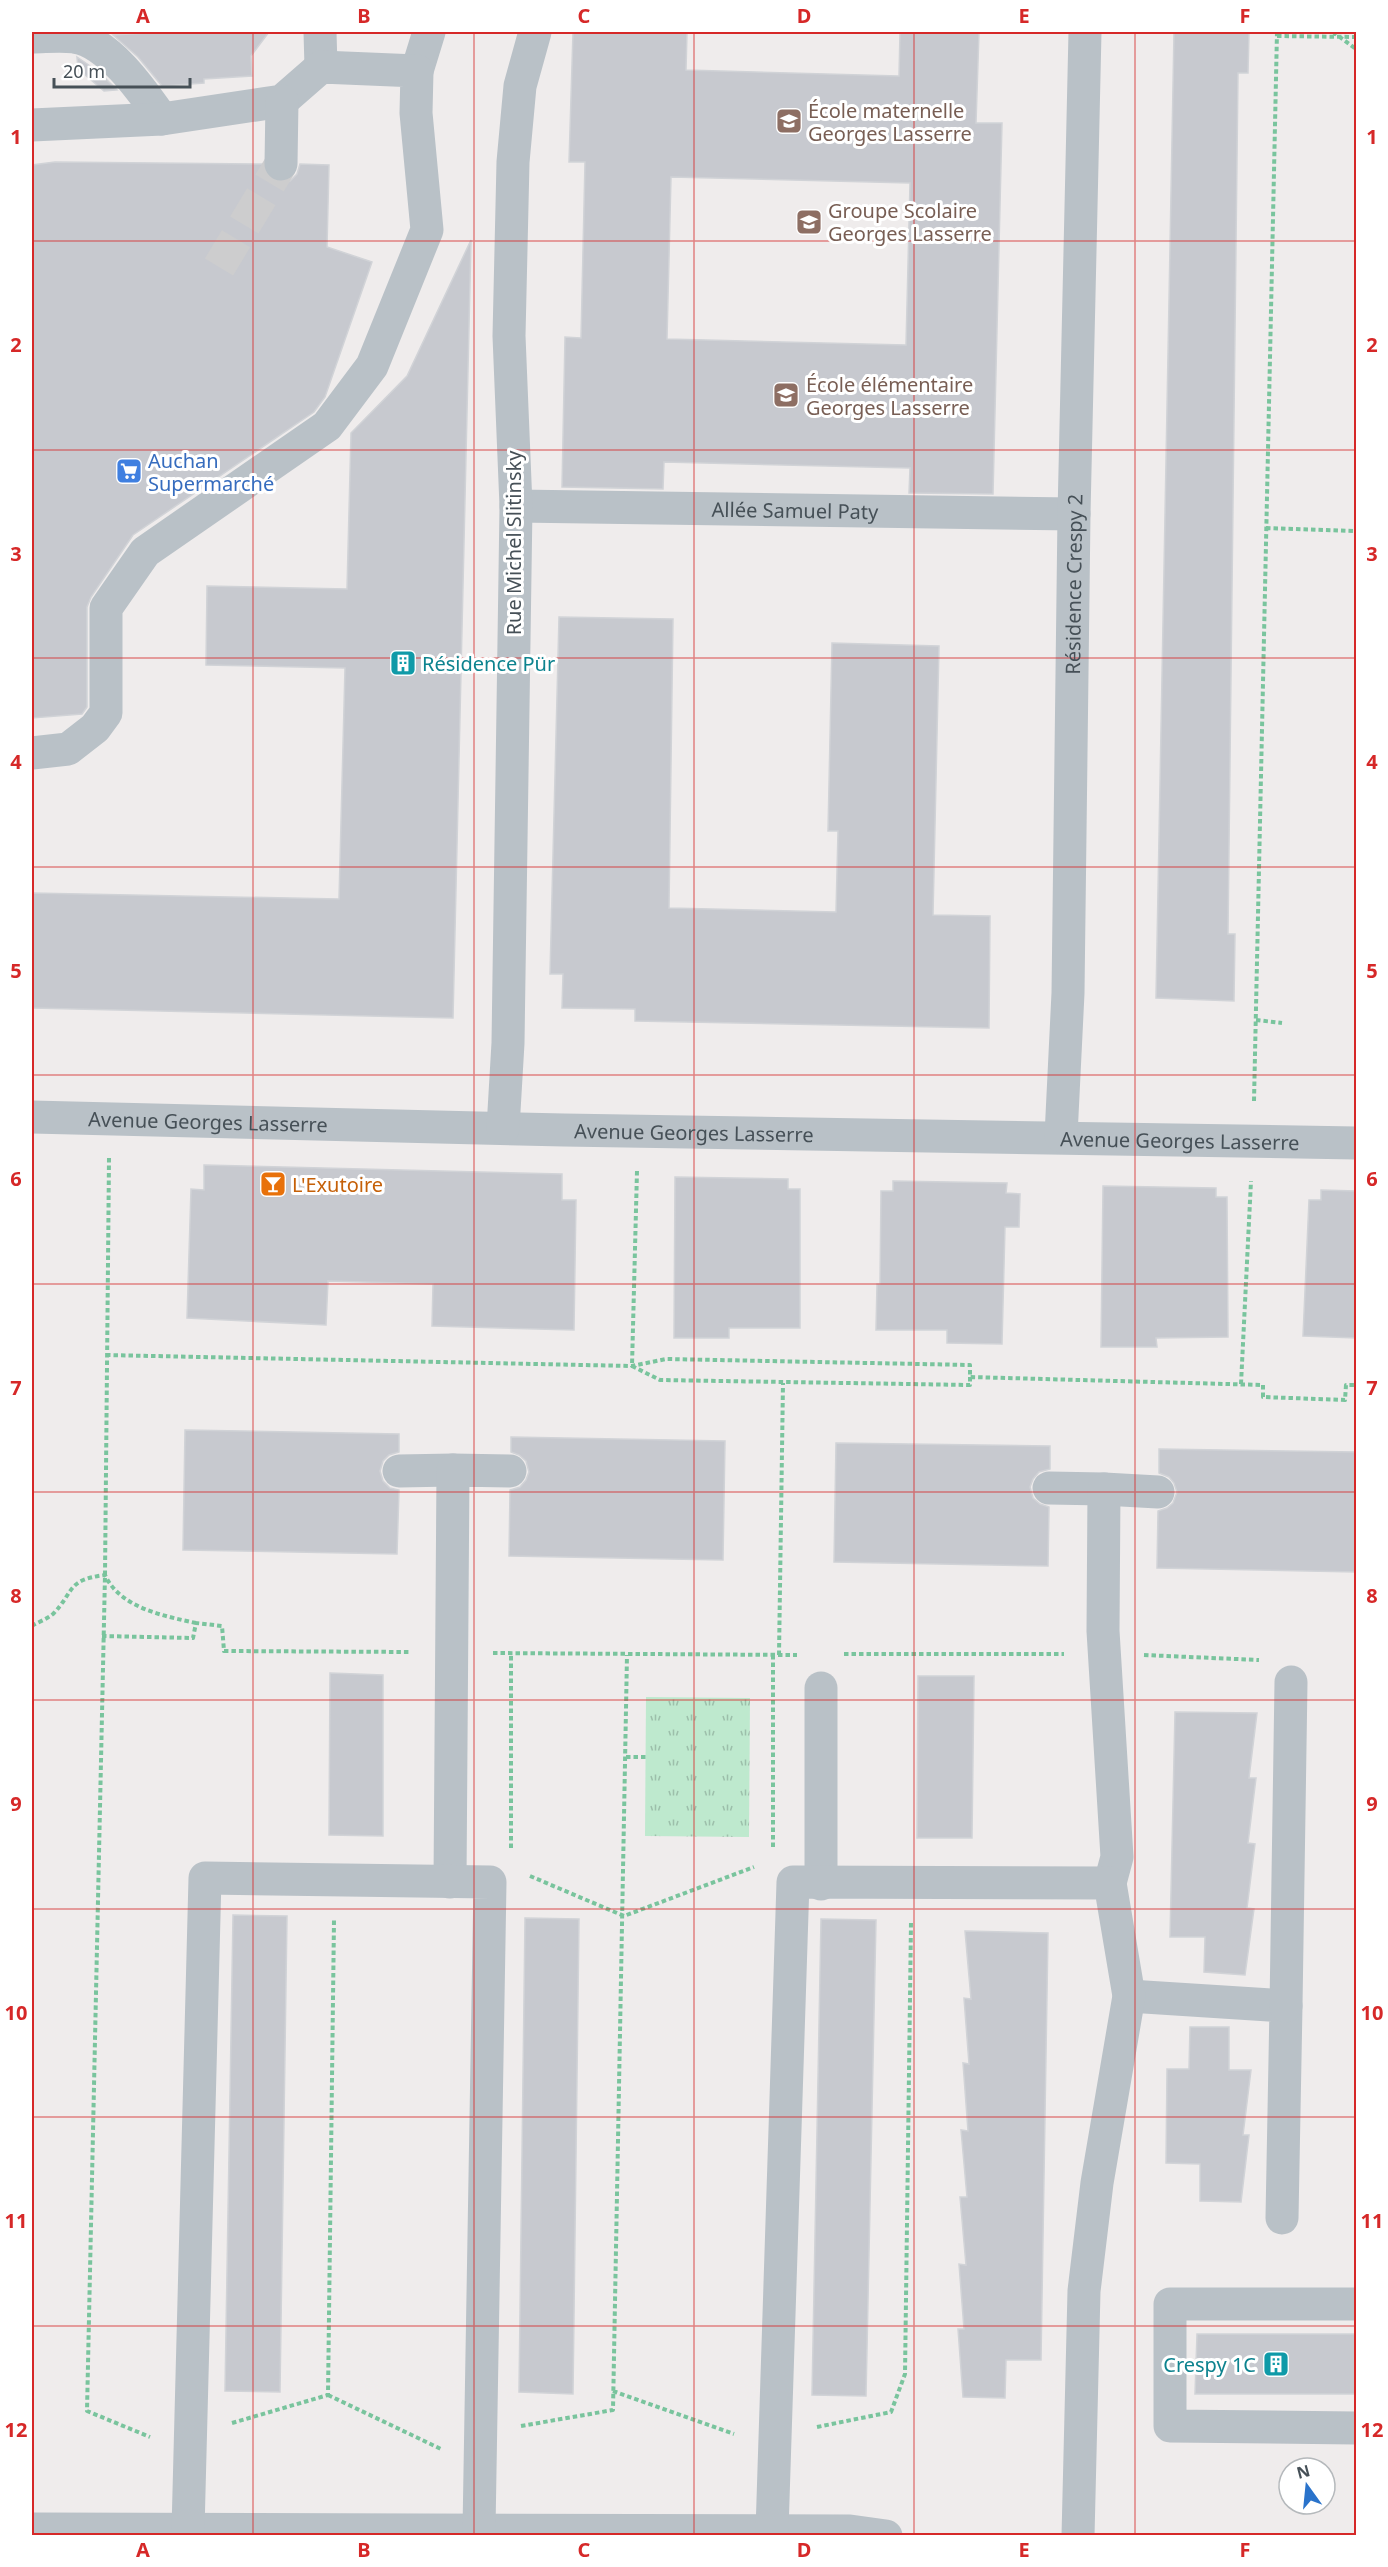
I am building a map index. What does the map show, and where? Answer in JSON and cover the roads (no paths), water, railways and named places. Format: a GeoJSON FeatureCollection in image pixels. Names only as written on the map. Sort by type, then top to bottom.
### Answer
{"type":"FeatureCollection","features":[{"type":"Feature","properties":{"kind":"street"},"geometry":{"type":"LineString","coordinates":[[320,32],[321,67]]}},
{"type":"Feature","properties":{"kind":"street"},"geometry":{"type":"LineString","coordinates":[[32,753],[68,749],[95,728],[106,712],[106,609],[145,552],[327,426],[372,366],[427,230],[416,113],[417,71],[429,32]]}},
{"type":"Feature","properties":{"kind":"street","name":"Rue Michel Slitinsky"},"geometry":{"type":"LineString","coordinates":[[503,1128],[508,1043],[516,506],[509,336],[513,162],[520,86],[535,32]]}},
{"type":"Feature","properties":{"kind":"street","name":"Résidence Crespy 2"},"geometry":{"type":"LineString","coordinates":[[1061,1136],[1068,993],[1074,514],[1085,32]]}},
{"type":"Feature","properties":{"kind":"street"},"geometry":{"type":"LineString","coordinates":[[32,37],[75,37],[98,45],[141,88],[162,119]]}},
{"type":"Feature","properties":{"kind":"street"},"geometry":{"type":"LineString","coordinates":[[32,125],[162,119],[282,101],[321,67],[417,71]]}},
{"type":"Feature","properties":{"kind":"street"},"geometry":{"type":"LineString","coordinates":[[281,164],[282,101]]}},
{"type":"Feature","properties":{"kind":"street","name":"Allée Samuel Paty"},"geometry":{"type":"LineString","coordinates":[[516,506],[1074,514]]}},
{"type":"Feature","properties":{"kind":"street","name":"Avenue Georges Lasserre"},"geometry":{"type":"LineString","coordinates":[[32,1117],[638,1132],[1061,1136],[1356,1143]]}},
{"type":"Feature","properties":{"kind":"street"},"geometry":{"type":"LineString","coordinates":[[450,1882],[453,1470]]}},
{"type":"Feature","properties":{"kind":"street"},"geometry":{"type":"LineString","coordinates":[[399,1471],[510,1472]]}},
{"type":"Feature","properties":{"kind":"street"},"geometry":{"type":"LineString","coordinates":[[1049,1488],[1158,1492]]}},
{"type":"Feature","properties":{"kind":"street"},"geometry":{"type":"LineString","coordinates":[[1078,2535],[1084,2291],[1097,2183],[1129,1996],[1110,1883],[1117,1857],[1104,1653],[1104,1490]]}},
{"type":"Feature","properties":{"kind":"street"},"geometry":{"type":"LineString","coordinates":[[1282,2218],[1291,1682]]}},
{"type":"Feature","properties":{"kind":"street"},"geometry":{"type":"LineString","coordinates":[[821,1688],[821,1884]]}},
{"type":"Feature","properties":{"kind":"street"},"geometry":{"type":"LineString","coordinates":[[188,2530],[205,1878],[490,1882],[479,2530]]}},
{"type":"Feature","properties":{"kind":"street"},"geometry":{"type":"LineString","coordinates":[[772,2531],[793,1882],[821,1884],[1110,1883]]}},
{"type":"Feature","properties":{"kind":"street"},"geometry":{"type":"LineString","coordinates":[[1129,1996],[1286,2006]]}},
{"type":"Feature","properties":{"kind":"street"},"geometry":{"type":"LineString","coordinates":[[1356,2304],[1170,2304],[1170,2426],[1356,2428]]}},
{"type":"Feature","properties":{"kind":"street"},"geometry":{"type":"LineString","coordinates":[[32,2529],[850,2531],[886,2535]]}},
{"type":"Feature","properties":{"kind":"tunnel"},"geometry":{"type":"LineString","coordinates":[[219,267],[281,164]]}},
{"type":"Feature","properties":{"kind":"place","name":"École maternelle Georges Lasserre"},"geometry":{"type":"Point","coordinates":[789,121]}},
{"type":"Feature","properties":{"kind":"place","name":"Groupe Scolaire Georges Lasserre"},"geometry":{"type":"Point","coordinates":[809,222]}},
{"type":"Feature","properties":{"kind":"place","name":"École élémentaire Georges Lasserre"},"geometry":{"type":"Point","coordinates":[786,395]}},
{"type":"Feature","properties":{"kind":"place","name":"Auchan Supermarché"},"geometry":{"type":"Point","coordinates":[129,471]}},
{"type":"Feature","properties":{"kind":"place","name":"Résidence Pür"},"geometry":{"type":"Point","coordinates":[403,663]}},
{"type":"Feature","properties":{"kind":"place","name":"L'Exutoire"},"geometry":{"type":"Point","coordinates":[273,1184]}},
{"type":"Feature","properties":{"kind":"place","name":"Crespy 1C"},"geometry":{"type":"Point","coordinates":[1276,2364]}}]}
